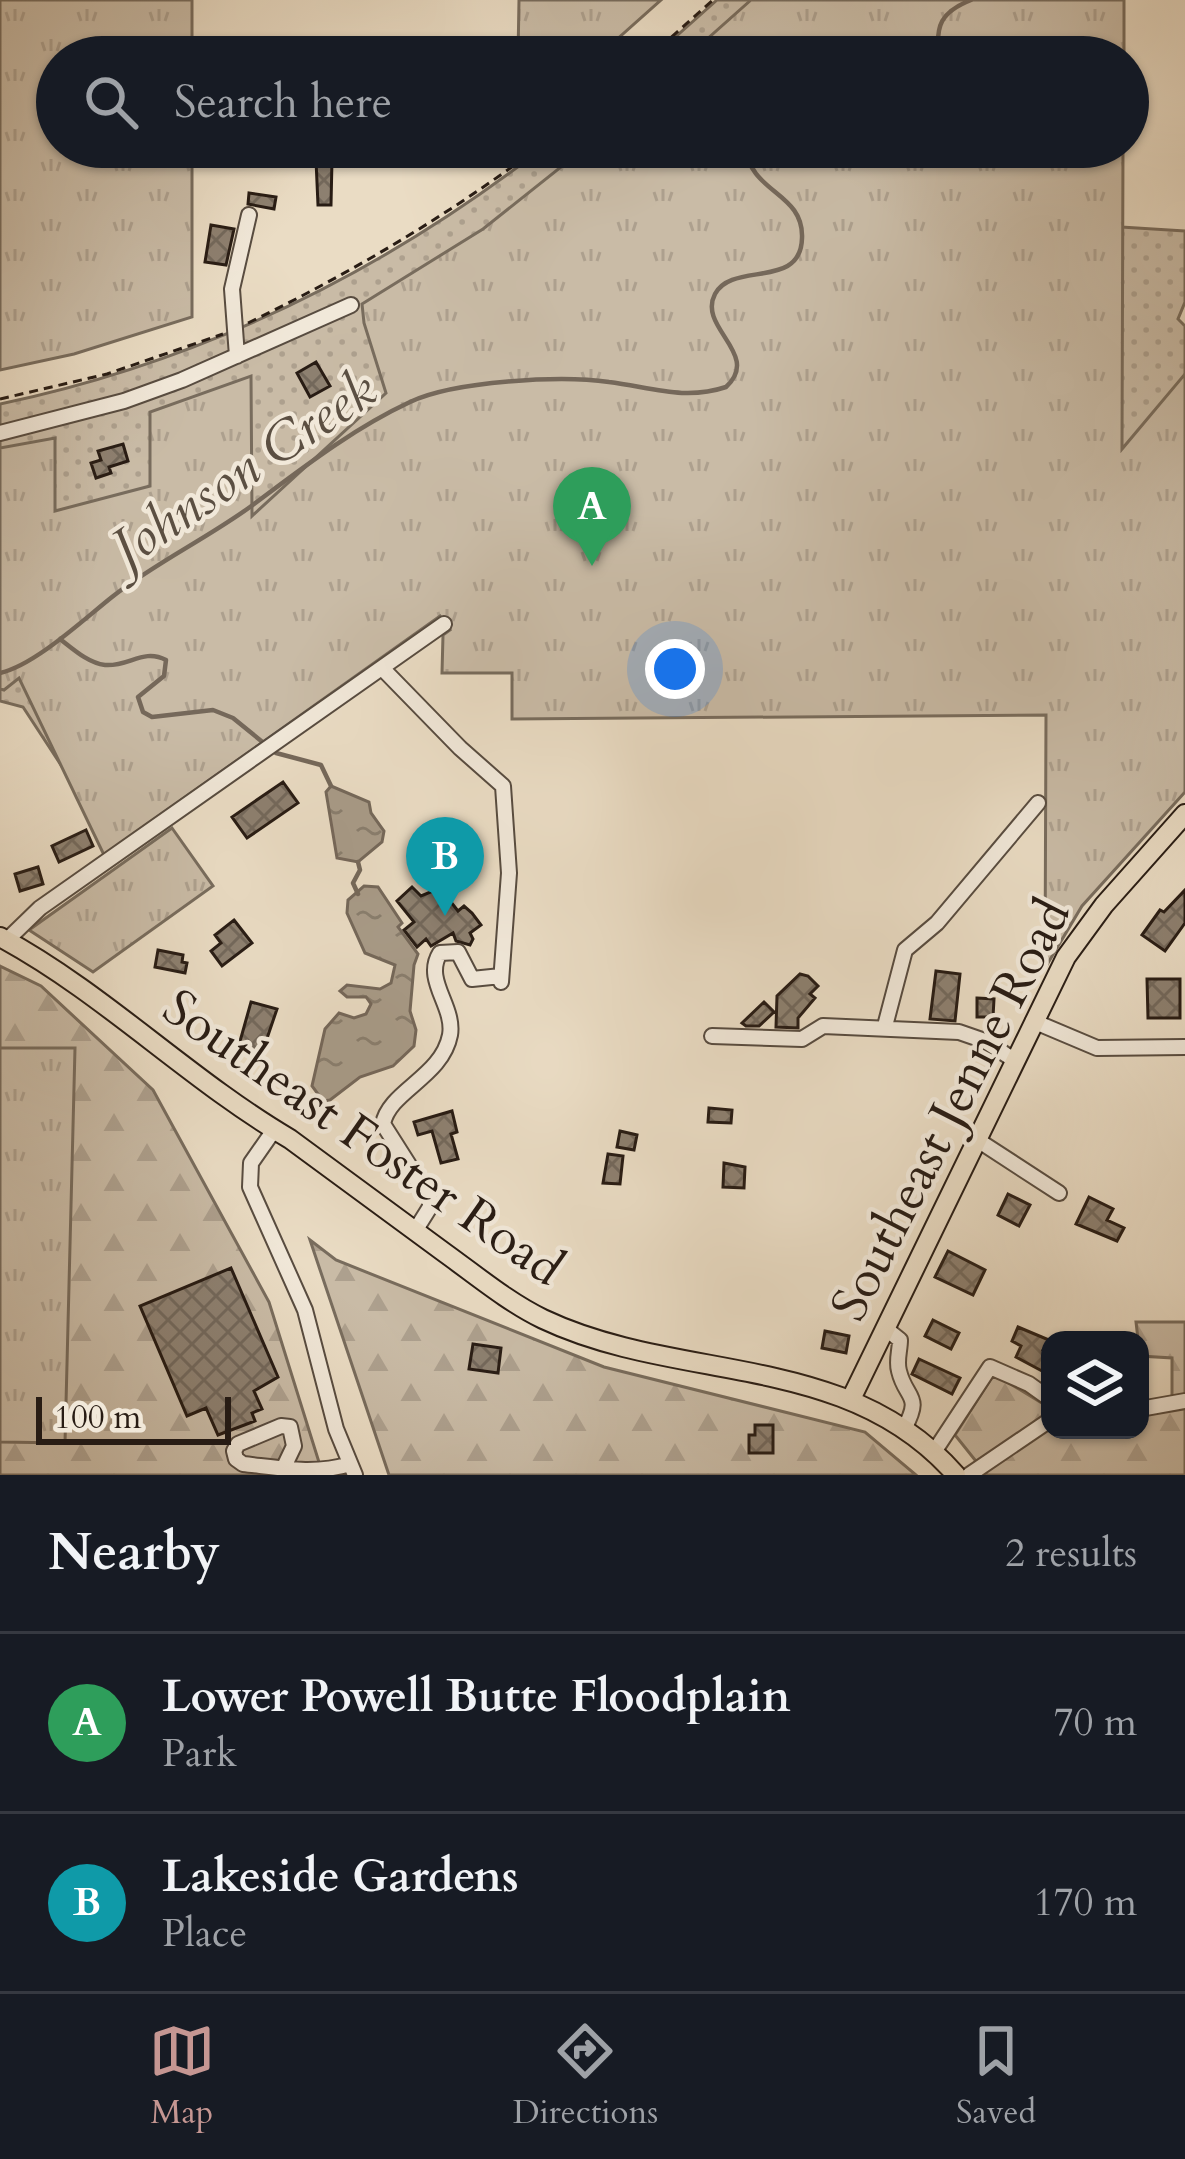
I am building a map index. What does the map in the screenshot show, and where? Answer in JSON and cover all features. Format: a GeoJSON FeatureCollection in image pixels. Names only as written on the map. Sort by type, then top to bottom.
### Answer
{"type":"FeatureCollection","features":[{"type":"Feature","properties":{"kind":"main road","name":"Southeast Jenne Road"},"geometry":{"type":"LineString","coordinates":[[851,1399],[1033,1021],[1082,933],[1185,814]]}},
{"type":"Feature","properties":{"kind":"main road","name":"Southeast Foster Road"},"geometry":{"type":"LineString","coordinates":[[3,938],[55,970],[514,1303],[561,1327],[851,1399],[904,1429],[956,1475]]}},
{"type":"Feature","properties":{"kind":"street"},"geometry":{"type":"LineString","coordinates":[[237,356],[232,290],[249,215]]}},
{"type":"Feature","properties":{"kind":"street"},"geometry":{"type":"LineString","coordinates":[[0,433],[124,401],[351,305]]}},
{"type":"Feature","properties":{"kind":"street"},"geometry":{"type":"LineString","coordinates":[[3,938],[444,624]]}},
{"type":"Feature","properties":{"kind":"street"},"geometry":{"type":"LineString","coordinates":[[382,668],[503,786],[509,873],[501,979],[472,979],[458,952],[440,953],[435,959],[433,970],[451,1024],[449,1038],[444,1053],[419,1083],[388,1108],[383,1124],[430,1198],[416,1231]]}},
{"type":"Feature","properties":{"kind":"street"},"geometry":{"type":"LineString","coordinates":[[885,1026],[905,950],[937,923],[1038,803]]}},
{"type":"Feature","properties":{"kind":"street"},"geometry":{"type":"LineString","coordinates":[[1033,1021],[1097,1048],[1185,1047]]}},
{"type":"Feature","properties":{"kind":"street"},"geometry":{"type":"LineString","coordinates":[[712,1036],[802,1039],[823,1026],[885,1026],[959,1032],[985,1041],[1014,1060]]}},
{"type":"Feature","properties":{"kind":"street"},"geometry":{"type":"LineString","coordinates":[[274,1130],[251,1162],[250,1187],[304,1310],[352,1469],[283,1469]]}},
{"type":"Feature","properties":{"kind":"street"},"geometry":{"type":"LineString","coordinates":[[976,1138],[1059,1193]]}},
{"type":"Feature","properties":{"kind":"street"},"geometry":{"type":"LineString","coordinates":[[885,1328],[901,1340],[898,1369],[913,1394],[914,1412],[904,1429]]}},
{"type":"Feature","properties":{"kind":"street"},"geometry":{"type":"LineString","coordinates":[[934,1452],[990,1366],[1041,1393]]}},
{"type":"Feature","properties":{"kind":"street"},"geometry":{"type":"LineString","coordinates":[[1149,1407],[1185,1401]]}},
{"type":"Feature","properties":{"kind":"street"},"geometry":{"type":"LineString","coordinates":[[969,1475],[1041,1426]]}},
{"type":"Feature","properties":{"kind":"path"},"geometry":{"type":"LineString","coordinates":[[673,36],[713,0]]}},
{"type":"Feature","properties":{"kind":"path"},"geometry":{"type":"LineString","coordinates":[[0,399],[107,374],[233,330],[376,256],[510,168]]}},
{"type":"Feature","properties":{"kind":"green space"},"geometry":{"type":"Polygon","coordinates":[[[0,0],[192,0],[192,36],[36,36],[36,168],[192,168],[192,317],[74,354],[0,370],[0,0]]]}},
{"type":"Feature","properties":{"kind":"green space"},"geometry":{"type":"Polygon","coordinates":[[[519,0],[661,0],[621,36],[518,36],[519,0]]]}},
{"type":"Feature","properties":{"kind":"green space"},"geometry":{"type":"Polygon","coordinates":[[[717,0],[758,0],[719,36],[677,36],[717,0]]]}},
{"type":"Feature","properties":{"kind":"green space"},"geometry":{"type":"Polygon","coordinates":[[[751,0],[1124,0],[1124,36],[711,36],[751,0]]]}},
{"type":"Feature","properties":{"kind":"green space"},"geometry":{"type":"Polygon","coordinates":[[[515,168],[731,168],[1121,227],[1185,231],[1185,302],[1178,319],[1185,326],[1185,571],[421,627],[114,846],[23,707],[0,701],[0,404],[147,364],[286,307],[353,273],[515,168]]]}},
{"type":"Feature","properties":{"kind":"green space"},"geometry":{"type":"Polygon","coordinates":[[[560,168],[1123,168],[1122,449],[1185,374],[1185,792],[1082,906],[1045,968],[1046,715],[512,719],[512,673],[442,673],[443,635],[450,630],[440,616],[104,855],[19,678],[0,689],[0,448],[55,438],[55,511],[150,486],[150,412],[251,376],[252,516],[386,393],[362,304],[483,229],[560,168]]]}},
{"type":"Feature","properties":{"kind":"green space"},"geometry":{"type":"Polygon","coordinates":[[[172,828],[213,886],[93,972],[29,930],[172,828]]]}},
{"type":"Feature","properties":{"kind":"green space"},"geometry":{"type":"Polygon","coordinates":[[[0,966],[41,986],[153,1090],[269,1302],[323,1475],[0,1475],[0,966]]]}},
{"type":"Feature","properties":{"kind":"green space"},"geometry":{"type":"Polygon","coordinates":[[[0,1048],[75,1048],[65,1443],[0,1442],[0,1048]]]}},
{"type":"Feature","properties":{"kind":"green space"},"geometry":{"type":"Polygon","coordinates":[[[310,1240],[336,1260],[604,1367],[865,1432],[916,1475],[389,1475],[310,1240]]]}},
{"type":"Feature","properties":{"kind":"green space"},"geometry":{"type":"Polygon","coordinates":[[[1136,1322],[1185,1322],[1185,1475],[987,1475],[955,1435],[994,1374],[1041,1403],[1041,1439],[1149,1439],[1149,1412],[1172,1408],[1172,1358],[1149,1357],[1149,1331],[1137,1331],[1136,1322]]]}},
{"type":"Feature","properties":{"kind":"water"},"geometry":{"type":"Polygon","coordinates":[[[331,786],[369,802],[384,831],[382,842],[358,862],[337,858],[326,792],[331,786]]]}},
{"type":"Feature","properties":{"kind":"water"},"geometry":{"type":"Polygon","coordinates":[[[364,886],[378,887],[418,954],[410,1011],[416,1030],[414,1046],[393,1066],[360,1077],[323,1101],[312,1086],[325,1029],[339,1013],[354,1018],[366,1014],[371,1004],[366,997],[347,997],[340,991],[347,985],[380,989],[391,983],[395,965],[365,953],[347,913],[348,900],[364,886]]]}},
{"type":"Feature","properties":{"kind":"building"},"geometry":{"type":"Polygon","coordinates":[[[316,168],[332,168],[331,205],[318,205],[316,168]]]}},
{"type":"Feature","properties":{"kind":"building"},"geometry":{"type":"Polygon","coordinates":[[[249,193],[276,197],[274,209],[248,204],[249,193]]]}},
{"type":"Feature","properties":{"kind":"building"},"geometry":{"type":"Polygon","coordinates":[[[211,225],[234,229],[226,265],[205,262],[211,225]]]}},
{"type":"Feature","properties":{"kind":"building"},"geometry":{"type":"Polygon","coordinates":[[[316,362],[330,386],[310,397],[297,373],[316,362]]]}},
{"type":"Feature","properties":{"kind":"building"},"geometry":{"type":"Polygon","coordinates":[[[123,444],[128,461],[109,467],[111,473],[96,478],[91,463],[101,460],[98,451],[123,444]]]}},
{"type":"Feature","properties":{"kind":"building"},"geometry":{"type":"Polygon","coordinates":[[[283,782],[298,803],[247,838],[232,817],[283,782]]]}},
{"type":"Feature","properties":{"kind":"building"},"geometry":{"type":"Polygon","coordinates":[[[86,830],[93,846],[59,862],[52,846],[86,830]]]}},
{"type":"Feature","properties":{"kind":"building"},"geometry":{"type":"Polygon","coordinates":[[[38,867],[43,884],[20,891],[15,874],[38,867]]]}},
{"type":"Feature","properties":{"kind":"building"},"geometry":{"type":"Polygon","coordinates":[[[412,887],[421,896],[440,888],[458,911],[464,906],[472,913],[481,925],[470,933],[470,945],[456,941],[453,933],[431,946],[426,939],[417,947],[404,930],[414,922],[397,901],[412,887]]]}},
{"type":"Feature","properties":{"kind":"building"},"geometry":{"type":"Polygon","coordinates":[[[1185,890],[1185,923],[1165,951],[1142,935],[1160,910],[1164,912],[1185,890]]]}},
{"type":"Feature","properties":{"kind":"building"},"geometry":{"type":"Polygon","coordinates":[[[234,920],[252,943],[222,966],[211,951],[221,943],[215,935],[234,920]]]}},
{"type":"Feature","properties":{"kind":"building"},"geometry":{"type":"Polygon","coordinates":[[[158,950],[183,955],[185,973],[155,967],[158,950]]]}},
{"type":"Feature","properties":{"kind":"building"},"geometry":{"type":"Polygon","coordinates":[[[936,971],[960,974],[955,1021],[930,1019],[936,971]]]}},
{"type":"Feature","properties":{"kind":"building"},"geometry":{"type":"Polygon","coordinates":[[[800,974],[818,986],[810,994],[815,998],[798,1018],[798,1028],[776,1027],[777,996],[800,974]]]}},
{"type":"Feature","properties":{"kind":"building"},"geometry":{"type":"Polygon","coordinates":[[[1147,979],[1180,979],[1180,1018],[1148,1018],[1147,979]]]}},
{"type":"Feature","properties":{"kind":"building"},"geometry":{"type":"Polygon","coordinates":[[[977,998],[994,999],[993,1017],[977,1017],[977,998]]]}},
{"type":"Feature","properties":{"kind":"building"},"geometry":{"type":"Polygon","coordinates":[[[251,1002],[277,1009],[260,1059],[237,1052],[251,1002]]]}},
{"type":"Feature","properties":{"kind":"building"},"geometry":{"type":"Polygon","coordinates":[[[764,1002],[774,1012],[759,1026],[742,1023],[764,1002]]]}},
{"type":"Feature","properties":{"kind":"building"},"geometry":{"type":"Polygon","coordinates":[[[709,1108],[732,1110],[731,1123],[708,1122],[709,1108]]]}},
{"type":"Feature","properties":{"kind":"building"},"geometry":{"type":"Polygon","coordinates":[[[452,1111],[457,1132],[451,1134],[458,1159],[441,1163],[432,1131],[418,1135],[414,1122],[452,1111]]]}},
{"type":"Feature","properties":{"kind":"building"},"geometry":{"type":"Polygon","coordinates":[[[620,1131],[637,1135],[634,1150],[617,1147],[620,1131]]]}},
{"type":"Feature","properties":{"kind":"building"},"geometry":{"type":"Polygon","coordinates":[[[608,1154],[623,1156],[620,1184],[603,1183],[608,1154]]]}},
{"type":"Feature","properties":{"kind":"building"},"geometry":{"type":"Polygon","coordinates":[[[724,1163],[745,1167],[744,1188],[723,1187],[724,1163]]]}},
{"type":"Feature","properties":{"kind":"building"},"geometry":{"type":"Polygon","coordinates":[[[1008,1194],[1030,1205],[1019,1226],[998,1215],[1008,1194]]]}},
{"type":"Feature","properties":{"kind":"building"},"geometry":{"type":"Polygon","coordinates":[[[1089,1197],[1113,1209],[1107,1220],[1124,1228],[1117,1241],[1076,1224],[1089,1197]]]}},
{"type":"Feature","properties":{"kind":"building"},"geometry":{"type":"Polygon","coordinates":[[[948,1251],[985,1270],[973,1295],[935,1277],[948,1251]]]}},
{"type":"Feature","properties":{"kind":"building"},"geometry":{"type":"Polygon","coordinates":[[[231,1268],[278,1377],[254,1391],[262,1409],[252,1413],[255,1421],[218,1435],[206,1408],[187,1416],[140,1306],[231,1268]]]}},
{"type":"Feature","properties":{"kind":"building"},"geometry":{"type":"Polygon","coordinates":[[[933,1320],[959,1333],[951,1349],[925,1336],[933,1320]]]}},
{"type":"Feature","properties":{"kind":"building"},"geometry":{"type":"Polygon","coordinates":[[[1018,1327],[1041,1337],[1041,1370],[1016,1357],[1021,1346],[1012,1341],[1018,1327]]]}},
{"type":"Feature","properties":{"kind":"building"},"geometry":{"type":"Polygon","coordinates":[[[825,1331],[849,1336],[846,1353],[822,1348],[825,1331]]]}},
{"type":"Feature","properties":{"kind":"building"},"geometry":{"type":"Polygon","coordinates":[[[473,1344],[501,1348],[498,1373],[469,1369],[473,1344]]]}},
{"type":"Feature","properties":{"kind":"building"},"geometry":{"type":"Polygon","coordinates":[[[919,1359],[960,1378],[952,1394],[912,1374],[919,1359]]]}},
{"type":"Feature","properties":{"kind":"building"},"geometry":{"type":"Polygon","coordinates":[[[755,1425],[773,1425],[773,1453],[749,1453],[749,1435],[755,1435],[755,1425]]]}},
{"type":"Feature","properties":{"kind":"waterway","name":"Johnson Creek"},"geometry":{"type":"LineString","coordinates":[[938,36],[942,21],[971,0]]}},
{"type":"Feature","properties":{"kind":"waterway","name":"Johnson Creek"},"geometry":{"type":"LineString","coordinates":[[0,673],[43,652],[128,585],[233,519],[347,437],[410,402],[453,389],[537,380],[588,380],[681,393],[726,387],[737,363],[714,318],[715,294],[736,279],[790,264],[799,254],[802,238],[795,211],[752,168]]}},
{"type":"Feature","properties":{"kind":"waterway"},"geometry":{"type":"LineString","coordinates":[[60,639],[87,659],[105,665],[150,656],[166,660],[164,676],[138,697],[143,712],[152,717],[213,710],[233,718],[276,753],[321,765],[331,786]]}},
{"type":"Feature","properties":{"kind":"waterway"},"geometry":{"type":"LineString","coordinates":[[358,862],[360,870],[353,883],[358,894]]}},
{"type":"Feature","properties":{"kind":"place","name":"Lower Powell Butte Floodplain"},"geometry":{"type":"Point","coordinates":[592,566]}},
{"type":"Feature","properties":{"kind":"place","name":"Lakeside Gardens"},"geometry":{"type":"Point","coordinates":[445,916]}}]}
